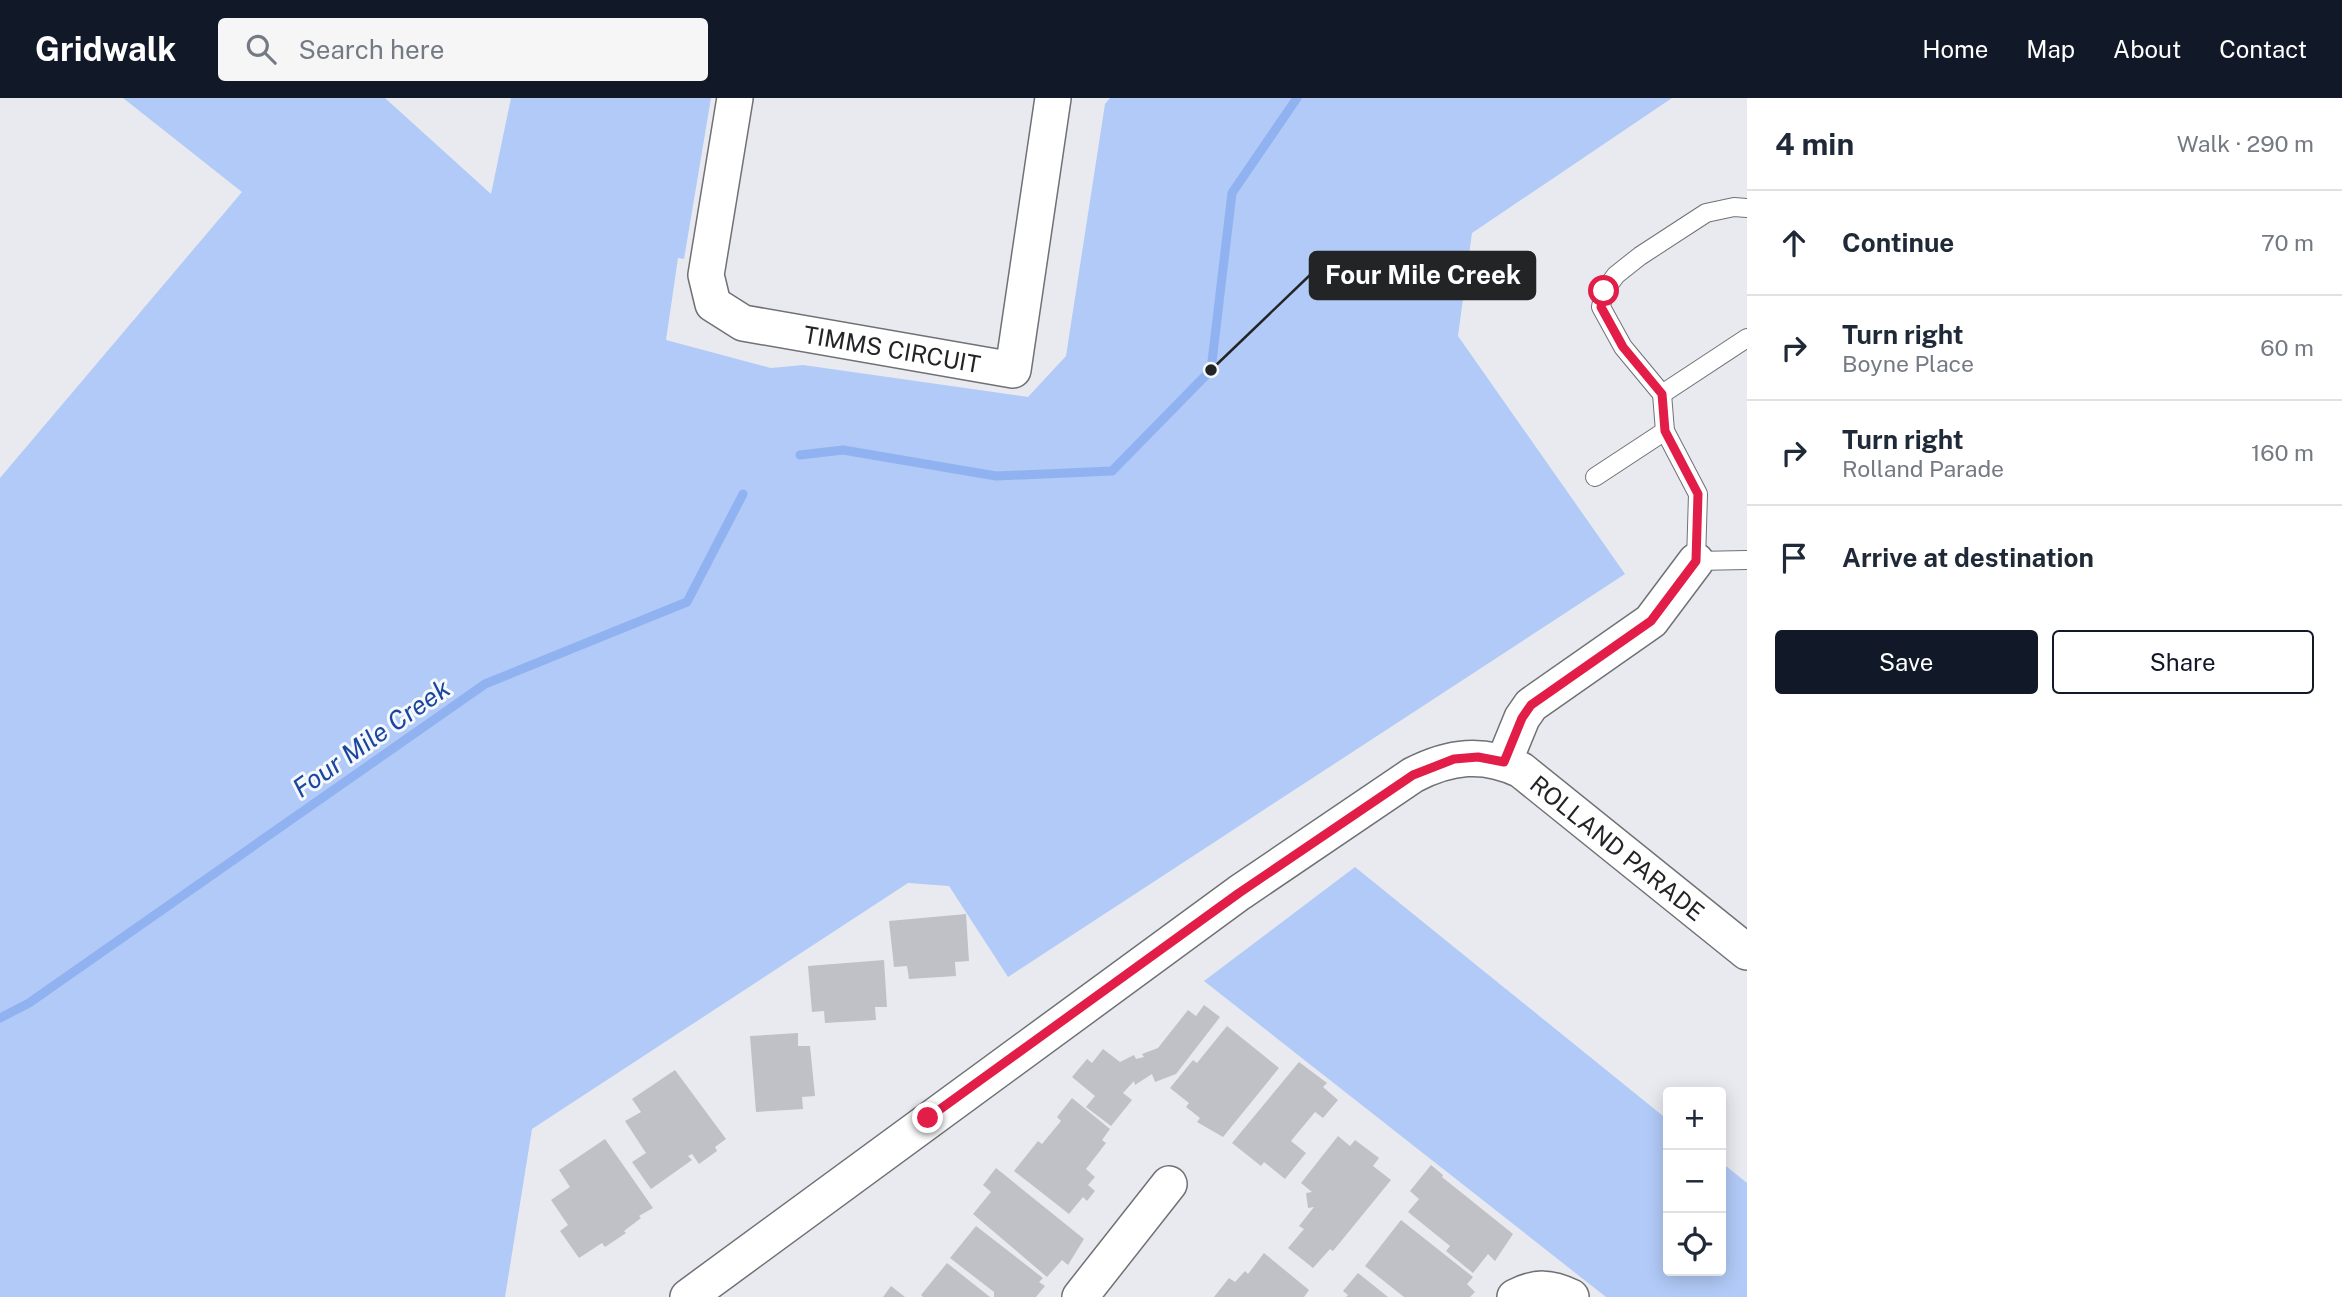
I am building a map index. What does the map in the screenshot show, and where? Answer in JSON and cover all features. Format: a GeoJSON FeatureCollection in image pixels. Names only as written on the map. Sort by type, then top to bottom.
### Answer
{"type":"FeatureCollection","features":[{"type":"Feature","properties":{"kind":"street","name":"TIMMS CIRCUIT"},"geometry":{"type":"LineString","coordinates":[[735,98],[706,275],[713,304],[743,323],[1013,370],[1053,98]]}},
{"type":"Feature","properties":{"kind":"street"},"geometry":{"type":"LineString","coordinates":[[1504,762],[1522,718],[1531,705],[1651,621],[1696,561]]}},
{"type":"Feature","properties":{"kind":"street","name":"ROLLAND PARADE"},"geometry":{"type":"LineString","coordinates":[[688,1297],[1227,901],[1413,775],[1454,759],[1478,757],[1504,762],[1521,770],[1747,953]]}},
{"type":"Feature","properties":{"kind":"street"},"geometry":{"type":"LineString","coordinates":[[1080,1297],[1169,1184]]}},
{"type":"Feature","properties":{"kind":"street"},"geometry":{"type":"LineString","coordinates":[[1516,1297],[1529,1290],[1553,1288],[1571,1297]]}},
{"type":"Feature","properties":{"kind":"lane"},"geometry":{"type":"LineString","coordinates":[[1747,208],[1734,206],[1706,214],[1640,256],[1616,275],[1604,291],[1601,307],[1623,347],[1662,394],[1665,431],[1698,494],[1696,561],[1747,560]]}},
{"type":"Feature","properties":{"kind":"lane"},"geometry":{"type":"LineString","coordinates":[[1662,394],[1747,338]]}},
{"type":"Feature","properties":{"kind":"lane"},"geometry":{"type":"LineString","coordinates":[[1595,477],[1665,431]]}},
{"type":"Feature","properties":{"kind":"shaded area"},"geometry":{"type":"Polygon","coordinates":[[[123,98],[385,98],[491,194],[511,98],[711,98],[684,259],[678,258],[666,340],[771,368],[803,365],[1028,397],[1066,356],[1105,104],[1110,98],[1672,98],[1472,233],[1458,336],[1625,574],[1008,977],[949,886],[908,883],[532,1129],[505,1297],[0,1297],[0,478],[242,192],[123,98]]]}},
{"type":"Feature","properties":{"kind":"shaded area"},"geometry":{"type":"Polygon","coordinates":[[[1355,867],[1663,1116],[1663,1276],[1726,1276],[1726,1166],[1747,1183],[1747,1297],[1606,1297],[1204,981],[1355,867]]]}},
{"type":"Feature","properties":{"kind":"building"},"geometry":{"type":"Polygon","coordinates":[[[966,914],[969,961],[955,962],[956,976],[909,979],[907,966],[894,967],[889,921],[966,914]]]}},
{"type":"Feature","properties":{"kind":"building"},"geometry":{"type":"Polygon","coordinates":[[[884,960],[887,1007],[875,1007],[876,1020],[825,1023],[824,1011],[812,1012],[808,966],[884,960]]]}},
{"type":"Feature","properties":{"kind":"building"},"geometry":{"type":"Polygon","coordinates":[[[1204,1005],[1220,1017],[1176,1074],[1155,1082],[1152,1074],[1135,1085],[1134,1081],[1123,1093],[1132,1100],[1111,1126],[1086,1107],[1095,1096],[1072,1077],[1087,1059],[1092,1063],[1103,1049],[1120,1062],[1134,1055],[1136,1059],[1144,1057],[1142,1054],[1158,1048],[1188,1010],[1196,1016],[1204,1005]]]}},
{"type":"Feature","properties":{"kind":"building"},"geometry":{"type":"Polygon","coordinates":[[[1227,1026],[1279,1068],[1223,1137],[1197,1122],[1200,1118],[1186,1107],[1189,1103],[1170,1088],[1193,1060],[1197,1063],[1227,1026]]]}},
{"type":"Feature","properties":{"kind":"building"},"geometry":{"type":"Polygon","coordinates":[[[798,1033],[798,1046],[810,1046],[815,1096],[802,1097],[803,1109],[756,1112],[750,1036],[798,1033]]]}},
{"type":"Feature","properties":{"kind":"building"},"geometry":{"type":"Polygon","coordinates":[[[1299,1062],[1327,1083],[1323,1087],[1338,1100],[1323,1118],[1315,1112],[1291,1141],[1306,1153],[1285,1179],[1264,1162],[1261,1166],[1232,1143],[1299,1062]]]}},
{"type":"Feature","properties":{"kind":"building"},"geometry":{"type":"Polygon","coordinates":[[[675,1070],[726,1139],[715,1147],[717,1151],[699,1164],[692,1154],[688,1156],[692,1160],[651,1189],[632,1162],[646,1153],[625,1121],[641,1112],[632,1099],[675,1070]]]}},
{"type":"Feature","properties":{"kind":"building"},"geometry":{"type":"Polygon","coordinates":[[[1072,1098],[1110,1129],[1102,1140],[1106,1143],[1086,1169],[1095,1177],[1088,1185],[1095,1191],[1087,1201],[1083,1197],[1069,1214],[1014,1171],[1038,1141],[1042,1144],[1061,1121],[1057,1117],[1072,1098]]]}},
{"type":"Feature","properties":{"kind":"building"},"geometry":{"type":"Polygon","coordinates":[[[1338,1136],[1350,1146],[1355,1140],[1379,1158],[1373,1166],[1391,1180],[1333,1251],[1330,1249],[1313,1268],[1288,1248],[1304,1229],[1299,1226],[1314,1207],[1308,1208],[1306,1193],[1312,1192],[1301,1183],[1338,1136]]]}},
{"type":"Feature","properties":{"kind":"building"},"geometry":{"type":"Polygon","coordinates":[[[605,1139],[653,1208],[639,1216],[641,1218],[624,1231],[626,1233],[605,1247],[602,1243],[579,1258],[560,1231],[568,1225],[551,1200],[570,1187],[559,1170],[605,1139]]]}},
{"type":"Feature","properties":{"kind":"building"},"geometry":{"type":"Polygon","coordinates":[[[1431,1165],[1513,1234],[1495,1261],[1488,1254],[1473,1273],[1446,1251],[1450,1246],[1408,1212],[1419,1199],[1410,1191],[1431,1165]]]}},
{"type":"Feature","properties":{"kind":"building"},"geometry":{"type":"Polygon","coordinates":[[[996,1168],[1084,1239],[1068,1265],[1062,1260],[1047,1277],[973,1214],[991,1192],[983,1185],[996,1168]]]}},
{"type":"Feature","properties":{"kind":"building"},"geometry":{"type":"Polygon","coordinates":[[[1401,1220],[1473,1277],[1467,1284],[1475,1292],[1470,1297],[1404,1297],[1365,1266],[1401,1220]]]}},
{"type":"Feature","properties":{"kind":"building"},"geometry":{"type":"Polygon","coordinates":[[[976,1226],[1043,1278],[1039,1282],[1045,1286],[1036,1297],[994,1297],[994,1292],[950,1258],[976,1226]]]}},
{"type":"Feature","properties":{"kind":"building"},"geometry":{"type":"Polygon","coordinates":[[[1264,1253],[1309,1290],[1304,1297],[1214,1297],[1229,1278],[1235,1282],[1245,1271],[1248,1274],[1264,1253]]]}},
{"type":"Feature","properties":{"kind":"building"},"geometry":{"type":"Polygon","coordinates":[[[947,1263],[990,1297],[923,1297],[921,1295],[947,1263]]]}},
{"type":"Feature","properties":{"kind":"building"},"geometry":{"type":"Polygon","coordinates":[[[1358,1273],[1388,1297],[1346,1297],[1348,1295],[1343,1291],[1358,1273]]]}},
{"type":"Feature","properties":{"kind":"building"},"geometry":{"type":"Polygon","coordinates":[[[891,1286],[905,1297],[883,1297],[891,1286]]]}},
{"type":"Feature","properties":{"kind":"waterway","name":"Four Mile Creek"},"geometry":{"type":"LineString","coordinates":[[800,455],[843,450],[996,476],[1112,471],[1211,370],[1232,193],[1297,98]]}},
{"type":"Feature","properties":{"kind":"waterway","name":"Four Mile Creek"},"geometry":{"type":"LineString","coordinates":[[0,1018],[29,1003],[485,684],[687,602],[743,494]]}},
{"type":"Feature","properties":{"kind":"place","name":"Four Mile Creek"},"geometry":{"type":"Point","coordinates":[1211,370]}},
{"type":"Feature","properties":{"kind":"route"},"geometry":{"type":"LineString","coordinates":[[928,1118],[1239,893],[1413,775],[1435,764],[1454,759],[1478,757],[1504,762],[1522,718],[1531,705],[1651,621],[1696,561],[1698,494],[1665,431],[1662,394],[1623,347],[1601,307],[1604,291]]}}]}
